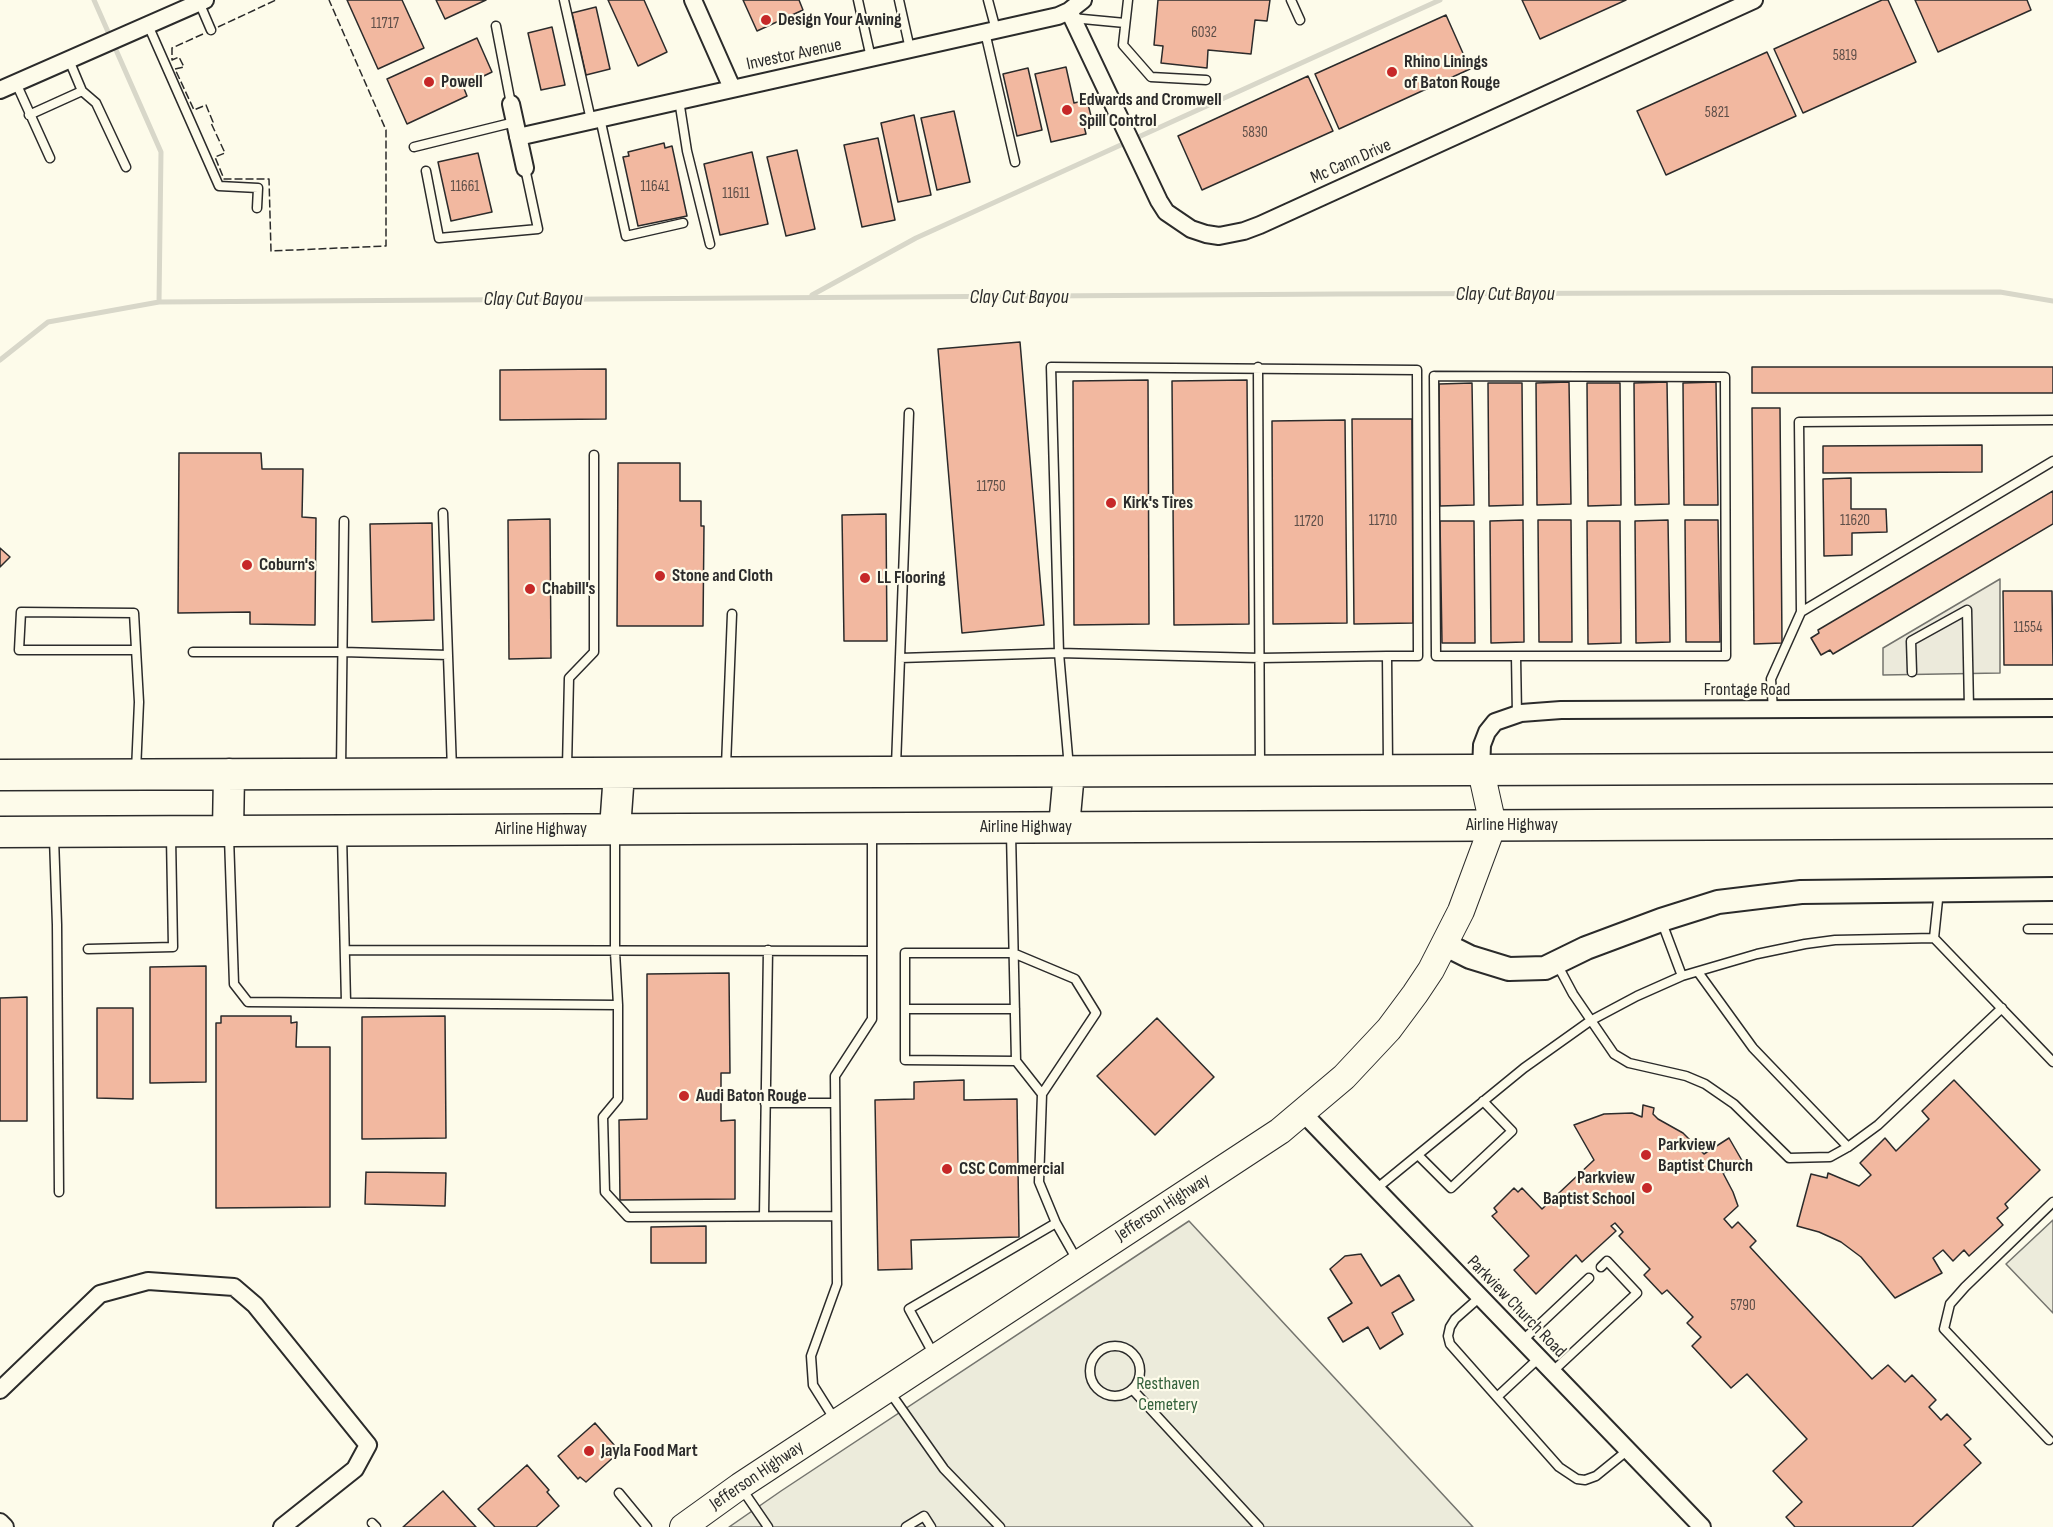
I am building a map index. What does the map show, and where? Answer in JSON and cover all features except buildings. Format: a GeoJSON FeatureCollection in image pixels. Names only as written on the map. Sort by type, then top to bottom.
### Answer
{"type":"FeatureCollection","features":[{"type":"Feature","properties":{"kind":"highway"},"geometry":{"type":"LineString","coordinates":[[0,775],[2053,768]]}},
{"type":"Feature","properties":{"kind":"highway"},"geometry":{"type":"LineString","coordinates":[[1064,827],[1069,772]]}},
{"type":"Feature","properties":{"kind":"highway"},"geometry":{"type":"LineString","coordinates":[[615,829],[619,773]]}},
{"type":"Feature","properties":{"kind":"highway"},"geometry":{"type":"LineString","coordinates":[[228,831],[229,774]]}},
{"type":"Feature","properties":{"kind":"highway","name":"Airline Highway"},"geometry":{"type":"LineString","coordinates":[[0,831],[2053,823]]}},
{"type":"Feature","properties":{"kind":"main road"},"geometry":{"type":"LineString","coordinates":[[1481,771],[1493,825]]}},
{"type":"Feature","properties":{"kind":"main road","name":"Jefferson Highway"},"geometry":{"type":"LineString","coordinates":[[683,1527],[740,1486],[1253,1149],[1303,1113],[1344,1077],[1389,1029],[1415,994],[1461,911],[1493,825]]}},
{"type":"Feature","properties":{"kind":"street"},"geometry":{"type":"LineString","coordinates":[[693,0],[732,88]]}},
{"type":"Feature","properties":{"kind":"street","name":"Mc Cann Drive"},"geometry":{"type":"LineString","coordinates":[[1075,9],[1125,131],[1159,201],[1166,212],[1178,221],[1206,234],[1219,236],[1244,231],[1754,0]]}},
{"type":"Feature","properties":{"kind":"street"},"geometry":{"type":"LineString","coordinates":[[0,90],[202,1]]}},
{"type":"Feature","properties":{"kind":"street","name":"Investor Avenue"},"geometry":{"type":"LineString","coordinates":[[517,129],[596,119],[1058,16],[1075,9]]}},
{"type":"Feature","properties":{"kind":"street"},"geometry":{"type":"LineString","coordinates":[[511,104],[525,168]]}},
{"type":"Feature","properties":{"kind":"street","name":"Frontage Road"},"geometry":{"type":"LineString","coordinates":[[1481,771],[1482,745],[1486,732],[1495,722],[1516,715],[1561,710],[2053,708]]}},
{"type":"Feature","properties":{"kind":"street"},"geometry":{"type":"LineString","coordinates":[[1444,944],[1470,957],[1509,969],[1545,968],[1586,948],[1718,902],[1801,892],[2053,889]]}},
{"type":"Feature","properties":{"kind":"street","name":"Parkview Church Road"},"geometry":{"type":"LineString","coordinates":[[1303,1113],[1702,1527]]}},
{"type":"Feature","properties":{"kind":"street"},"geometry":{"type":"LineString","coordinates":[[0,1390],[100,1294],[148,1281],[234,1287],[255,1305],[368,1445],[355,1469],[282,1527]]}},
{"type":"Feature","properties":{"kind":"street"},"geometry":{"type":"LineString","coordinates":[[0,1522],[4,1527]]}},
{"type":"Feature","properties":{"kind":"lane"},"geometry":{"type":"LineString","coordinates":[[564,0],[626,236],[683,223]]}},
{"type":"Feature","properties":{"kind":"lane"},"geometry":{"type":"LineString","coordinates":[[858,0],[871,58]]}},
{"type":"Feature","properties":{"kind":"lane"},"geometry":{"type":"LineString","coordinates":[[899,0],[910,49]]}},
{"type":"Feature","properties":{"kind":"lane"},"geometry":{"type":"LineString","coordinates":[[988,0],[990,31],[1015,162]]}},
{"type":"Feature","properties":{"kind":"lane"},"geometry":{"type":"LineString","coordinates":[[1128,0],[1123,45],[1151,77],[1206,80]]}},
{"type":"Feature","properties":{"kind":"lane"},"geometry":{"type":"LineString","coordinates":[[1291,0],[1300,20]]}},
{"type":"Feature","properties":{"kind":"lane"},"geometry":{"type":"LineString","coordinates":[[202,1],[211,30]]}},
{"type":"Feature","properties":{"kind":"lane"},"geometry":{"type":"LineString","coordinates":[[1075,9],[1125,23]]}},
{"type":"Feature","properties":{"kind":"lane"},"geometry":{"type":"LineString","coordinates":[[144,27],[219,186],[258,188],[257,208]]}},
{"type":"Feature","properties":{"kind":"lane"},"geometry":{"type":"LineString","coordinates":[[496,27],[511,104]]}},
{"type":"Feature","properties":{"kind":"lane"},"geometry":{"type":"LineString","coordinates":[[75,57],[82,91],[96,103],[126,167]]}},
{"type":"Feature","properties":{"kind":"lane"},"geometry":{"type":"LineString","coordinates":[[16,83],[50,158]]}},
{"type":"Feature","properties":{"kind":"lane"},"geometry":{"type":"LineString","coordinates":[[29,115],[82,91]]}},
{"type":"Feature","properties":{"kind":"lane"},"geometry":{"type":"LineString","coordinates":[[679,100],[687,151],[710,244]]}},
{"type":"Feature","properties":{"kind":"lane"},"geometry":{"type":"LineString","coordinates":[[414,147],[517,129]]}},
{"type":"Feature","properties":{"kind":"lane"},"geometry":{"type":"LineString","coordinates":[[426,171],[440,238],[538,229],[525,168]]}},
{"type":"Feature","properties":{"kind":"lane"},"geometry":{"type":"LineString","coordinates":[[900,658],[1059,653],[1260,658],[1418,656],[1417,370],[1051,367],[1059,653],[1069,772]]}},
{"type":"Feature","properties":{"kind":"lane"},"geometry":{"type":"LineString","coordinates":[[1258,368],[1260,772]]}},
{"type":"Feature","properties":{"kind":"lane"},"geometry":{"type":"LineString","coordinates":[[1434,376],[1725,377],[1726,656],[1516,656],[1436,656],[1434,376]]}},
{"type":"Feature","properties":{"kind":"lane"},"geometry":{"type":"LineString","coordinates":[[896,772],[909,413]]}},
{"type":"Feature","properties":{"kind":"lane"},"geometry":{"type":"LineString","coordinates":[[1773,710],[1771,679],[1801,612],[1799,422],[2053,420]]}},
{"type":"Feature","properties":{"kind":"lane"},"geometry":{"type":"LineString","coordinates":[[566,773],[568,678],[594,652],[594,455]]}},
{"type":"Feature","properties":{"kind":"lane"},"geometry":{"type":"LineString","coordinates":[[1801,612],[2053,461]]}},
{"type":"Feature","properties":{"kind":"lane"},"geometry":{"type":"LineString","coordinates":[[443,513],[452,773]]}},
{"type":"Feature","properties":{"kind":"lane"},"geometry":{"type":"LineString","coordinates":[[341,774],[344,521]]}},
{"type":"Feature","properties":{"kind":"lane"},"geometry":{"type":"LineString","coordinates":[[1912,672],[1911,641],[1967,610],[1970,708]]}},
{"type":"Feature","properties":{"kind":"lane"},"geometry":{"type":"LineString","coordinates":[[136,650],[19,650],[21,612],[134,613],[139,702],[136,774]]}},
{"type":"Feature","properties":{"kind":"lane"},"geometry":{"type":"LineString","coordinates":[[726,773],[732,614]]}},
{"type":"Feature","properties":{"kind":"lane"},"geometry":{"type":"LineString","coordinates":[[193,652],[448,655]]}},
{"type":"Feature","properties":{"kind":"lane"},"geometry":{"type":"LineString","coordinates":[[1387,656],[1389,771]]}},
{"type":"Feature","properties":{"kind":"lane"},"geometry":{"type":"LineString","coordinates":[[1516,656],[1516,715]]}},
{"type":"Feature","properties":{"kind":"lane"},"geometry":{"type":"LineString","coordinates":[[1010,827],[1016,1061],[1042,1094]]}},
{"type":"Feature","properties":{"kind":"lane"},"geometry":{"type":"LineString","coordinates":[[837,1423],[813,1384],[811,1356],[837,1284],[835,1076],[872,1019],[872,828]]}},
{"type":"Feature","properties":{"kind":"lane"},"geometry":{"type":"LineString","coordinates":[[615,829],[618,1100],[603,1117],[605,1192],[628,1217],[836,1216]]}},
{"type":"Feature","properties":{"kind":"lane"},"geometry":{"type":"LineString","coordinates":[[342,830],[346,1002]]}},
{"type":"Feature","properties":{"kind":"lane"},"geometry":{"type":"LineString","coordinates":[[54,831],[59,1192]]}},
{"type":"Feature","properties":{"kind":"lane"},"geometry":{"type":"LineString","coordinates":[[88,949],[173,947],[171,831]]}},
{"type":"Feature","properties":{"kind":"lane"},"geometry":{"type":"LineString","coordinates":[[228,831],[234,984],[249,1002],[618,1005]]}},
{"type":"Feature","properties":{"kind":"lane"},"geometry":{"type":"LineString","coordinates":[[1934,938],[1939,889]]}},
{"type":"Feature","properties":{"kind":"lane"},"geometry":{"type":"LineString","coordinates":[[1661,920],[1682,976]]}},
{"type":"Feature","properties":{"kind":"lane"},"geometry":{"type":"LineString","coordinates":[[2028,929],[2053,929]]}},
{"type":"Feature","properties":{"kind":"lane"},"geometry":{"type":"LineString","coordinates":[[1376,1190],[1524,1068],[1590,1021],[1637,996],[1682,976],[1757,954],[1805,944],[1835,940],[1934,938],[2053,1062]]}},
{"type":"Feature","properties":{"kind":"lane"},"geometry":{"type":"LineString","coordinates":[[345,950],[872,951]]}},
{"type":"Feature","properties":{"kind":"lane"},"geometry":{"type":"LineString","coordinates":[[764,1216],[768,950]]}},
{"type":"Feature","properties":{"kind":"lane"},"geometry":{"type":"LineString","coordinates":[[1016,1061],[905,1060],[905,953],[1013,953],[1075,979],[1096,1013],[1042,1094],[1039,1182],[1056,1223],[1079,1263]]}},
{"type":"Feature","properties":{"kind":"lane"},"geometry":{"type":"LineString","coordinates":[[1557,962],[1573,994],[1614,1054],[1629,1063],[1686,1076],[1706,1084],[1734,1104],[1789,1158],[1830,1157],[1848,1147],[1878,1125],[2002,1008]]}},
{"type":"Feature","properties":{"kind":"lane"},"geometry":{"type":"LineString","coordinates":[[1698,972],[1753,1048],[1848,1147]]}},
{"type":"Feature","properties":{"kind":"lane"},"geometry":{"type":"LineString","coordinates":[[905,1009],[1015,1009]]}},
{"type":"Feature","properties":{"kind":"lane"},"geometry":{"type":"LineString","coordinates":[[1418,1155],[1451,1188],[1512,1131],[1484,1101]]}},
{"type":"Feature","properties":{"kind":"lane"},"geometry":{"type":"LineString","coordinates":[[765,1103],[835,1103]]}},
{"type":"Feature","properties":{"kind":"lane"},"geometry":{"type":"LineString","coordinates":[[2049,1440],[1944,1329],[1950,1304],[2053,1202]]}},
{"type":"Feature","properties":{"kind":"lane"},"geometry":{"type":"LineString","coordinates":[[936,1358],[909,1309],[1056,1223]]}},
{"type":"Feature","properties":{"kind":"lane"},"geometry":{"type":"LineString","coordinates":[[1552,1372],[1637,1293],[1607,1261],[1602,1266]]}},
{"type":"Feature","properties":{"kind":"lane"},"geometry":{"type":"LineString","coordinates":[[1522,1341],[1589,1278]]}},
{"type":"Feature","properties":{"kind":"lane"},"geometry":{"type":"LineString","coordinates":[[1480,1297],[1455,1318],[1448,1336],[1450,1344],[1559,1467],[1577,1479],[1585,1480],[1596,1476],[1628,1450]]}},
{"type":"Feature","properties":{"kind":"lane"},"geometry":{"type":"LineString","coordinates":[[1118,1346],[1132,1353],[1140,1367],[1137,1383],[1132,1389],[1117,1396],[1108,1395],[1095,1387],[1090,1371],[1096,1356],[1102,1350],[1118,1346]]}},
{"type":"Feature","properties":{"kind":"lane"},"geometry":{"type":"LineString","coordinates":[[1497,1397],[1539,1358]]}},
{"type":"Feature","properties":{"kind":"lane"},"geometry":{"type":"LineString","coordinates":[[888,1389],[929,1450],[1000,1527]]}},
{"type":"Feature","properties":{"kind":"lane"},"geometry":{"type":"LineString","coordinates":[[1132,1389],[1259,1527]]}},
{"type":"Feature","properties":{"kind":"lane"},"geometry":{"type":"LineString","coordinates":[[740,1486],[768,1527]]}},
{"type":"Feature","properties":{"kind":"lane"},"geometry":{"type":"LineString","coordinates":[[619,1493],[647,1527]]}},
{"type":"Feature","properties":{"kind":"lane"},"geometry":{"type":"LineString","coordinates":[[906,1527],[924,1516],[931,1527]]}},
{"type":"Feature","properties":{"kind":"green space"},"geometry":{"type":"Polygon","coordinates":[[[2053,1220],[2053,1313],[2006,1264],[2053,1220]]]}},
{"type":"Feature","properties":{"kind":"green space","name":"Resthaven Cemetery"},"geometry":{"type":"Polygon","coordinates":[[[1189,1221],[1473,1527],[729,1527],[781,1491],[1189,1221]]]}},
{"type":"Feature","properties":{"kind":"shaded area"},"geometry":{"type":"Polygon","coordinates":[[[2000,579],[2000,673],[1883,675],[1883,648],[2000,579]]]}},
{"type":"Feature","properties":{"kind":"waterway"},"geometry":{"type":"LineString","coordinates":[[94,0],[161,152],[159,302]]}},
{"type":"Feature","properties":{"kind":"waterway"},"geometry":{"type":"LineString","coordinates":[[812,295],[916,238],[1440,0]]}},
{"type":"Feature","properties":{"kind":"waterway","name":"Clay Cut Bayou"},"geometry":{"type":"LineString","coordinates":[[0,360],[48,322],[159,302],[2000,292],[2053,301]]}},
{"type":"Feature","properties":{"kind":"fence"},"geometry":{"type":"LineString","coordinates":[[218,27],[276,0]]}},
{"type":"Feature","properties":{"kind":"fence"},"geometry":{"type":"LineString","coordinates":[[203,34],[172,48],[172,60],[179,57],[184,67],[175,69],[194,110],[206,105],[213,122],[211,123],[225,153],[215,157],[224,179],[269,179],[271,251],[386,246],[386,130],[329,0]]}},
{"type":"Feature","properties":{"kind":"place","name":"Design Your Awning"},"geometry":{"type":"Point","coordinates":[766,20]}},
{"type":"Feature","properties":{"kind":"place","name":"Rhino Linings of Baton Rouge"},"geometry":{"type":"Point","coordinates":[1392,72]}},
{"type":"Feature","properties":{"kind":"place","name":"Powell"},"geometry":{"type":"Point","coordinates":[429,82]}},
{"type":"Feature","properties":{"kind":"place","name":"Edwards and Cromwell Spill Control"},"geometry":{"type":"Point","coordinates":[1067,110]}},
{"type":"Feature","properties":{"kind":"place","name":"Kirk's Tires"},"geometry":{"type":"Point","coordinates":[1111,503]}},
{"type":"Feature","properties":{"kind":"place","name":"Coburn's"},"geometry":{"type":"Point","coordinates":[247,565]}},
{"type":"Feature","properties":{"kind":"place","name":"Stone and Cloth"},"geometry":{"type":"Point","coordinates":[660,576]}},
{"type":"Feature","properties":{"kind":"place","name":"LL Flooring"},"geometry":{"type":"Point","coordinates":[865,578]}},
{"type":"Feature","properties":{"kind":"place","name":"Chabill's"},"geometry":{"type":"Point","coordinates":[530,589]}},
{"type":"Feature","properties":{"kind":"place","name":"Audi Baton Rouge"},"geometry":{"type":"Point","coordinates":[684,1096]}},
{"type":"Feature","properties":{"kind":"place","name":"Parkview Baptist Church"},"geometry":{"type":"Point","coordinates":[1646,1155]}},
{"type":"Feature","properties":{"kind":"place","name":"CSC Commercial"},"geometry":{"type":"Point","coordinates":[947,1169]}},
{"type":"Feature","properties":{"kind":"place","name":"Parkview Baptist School"},"geometry":{"type":"Point","coordinates":[1647,1188]}},
{"type":"Feature","properties":{"kind":"place","name":"Jayla Food Mart"},"geometry":{"type":"Point","coordinates":[589,1451]}}]}
